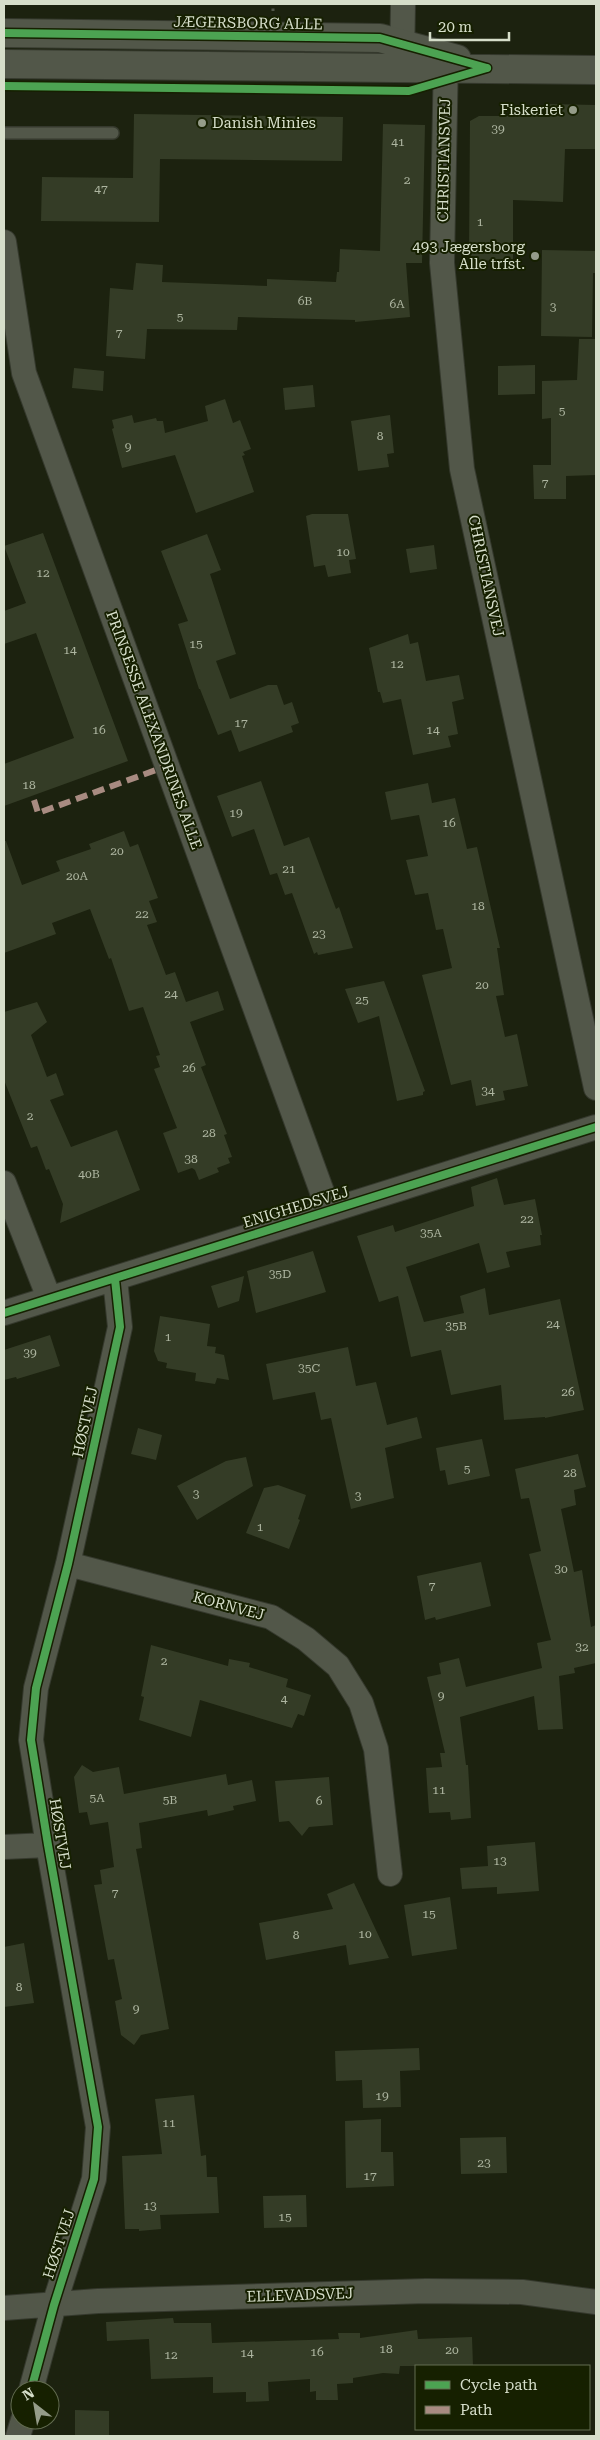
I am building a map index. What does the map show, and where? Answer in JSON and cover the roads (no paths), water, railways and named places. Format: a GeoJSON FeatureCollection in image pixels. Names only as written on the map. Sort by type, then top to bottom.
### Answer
{"type":"FeatureCollection","features":[{"type":"Feature","properties":{"kind":"street"},"geometry":{"type":"LineString","coordinates":[[402,56],[403,4]]}},
{"type":"Feature","properties":{"kind":"street","name":"JÆGERSBORG ALLE"},"geometry":{"type":"LineString","coordinates":[[4,33],[380,38],[402,56]]}},
{"type":"Feature","properties":{"kind":"street","name":"JÆGERSBORG ALLE"},"geometry":{"type":"LineString","coordinates":[[4,64],[402,56],[487,68],[596,70]]}},
{"type":"Feature","properties":{"kind":"street","name":"CHRISTIANSVEJ"},"geometry":{"type":"LineString","coordinates":[[446,62],[442,263],[462,469],[596,1088]]}},
{"type":"Feature","properties":{"kind":"street","name":"PRINSESSE ALEXANDRINES ALLE"},"geometry":{"type":"LineString","coordinates":[[4,242],[24,373],[329,1211]]}},
{"type":"Feature","properties":{"kind":"street","name":"ENIGHEDSVEJ"},"geometry":{"type":"LineString","coordinates":[[4,1313],[596,1127]]}},
{"type":"Feature","properties":{"kind":"street"},"geometry":{"type":"LineString","coordinates":[[4,1183],[49,1298]]}},
{"type":"Feature","properties":{"kind":"street","name":"HØSTVEJ"},"geometry":{"type":"LineString","coordinates":[[34,2380],[54,2305],[94,2179],[98,2128],[31,1740],[36,1688],[68,1564],[120,1327],[115,1279]]}},
{"type":"Feature","properties":{"kind":"street","name":"KORNVEJ"},"geometry":{"type":"LineString","coordinates":[[68,1564],[271,1617],[306,1638],[338,1666],[361,1702],[376,1749],[390,1874]]}},
{"type":"Feature","properties":{"kind":"street"},"geometry":{"type":"LineString","coordinates":[[4,1847],[48,1845]]}},
{"type":"Feature","properties":{"kind":"street","name":"ELLEVADSVEJ"},"geometry":{"type":"LineString","coordinates":[[4,2308],[98,2301],[426,2291],[522,2292],[596,2302]]}},
{"type":"Feature","properties":{"kind":"lane"},"geometry":{"type":"LineString","coordinates":[[4,133],[113,133]]}},
{"type":"Feature","properties":{"kind":"place","name":"Fiskeriet"},"geometry":{"type":"Point","coordinates":[573,110]}},
{"type":"Feature","properties":{"kind":"place","name":"Danish Minies"},"geometry":{"type":"Point","coordinates":[202,123]}},
{"type":"Feature","properties":{"kind":"place","name":"493 Jægersborg Alle trfst."},"geometry":{"type":"Point","coordinates":[535,256]}}]}
